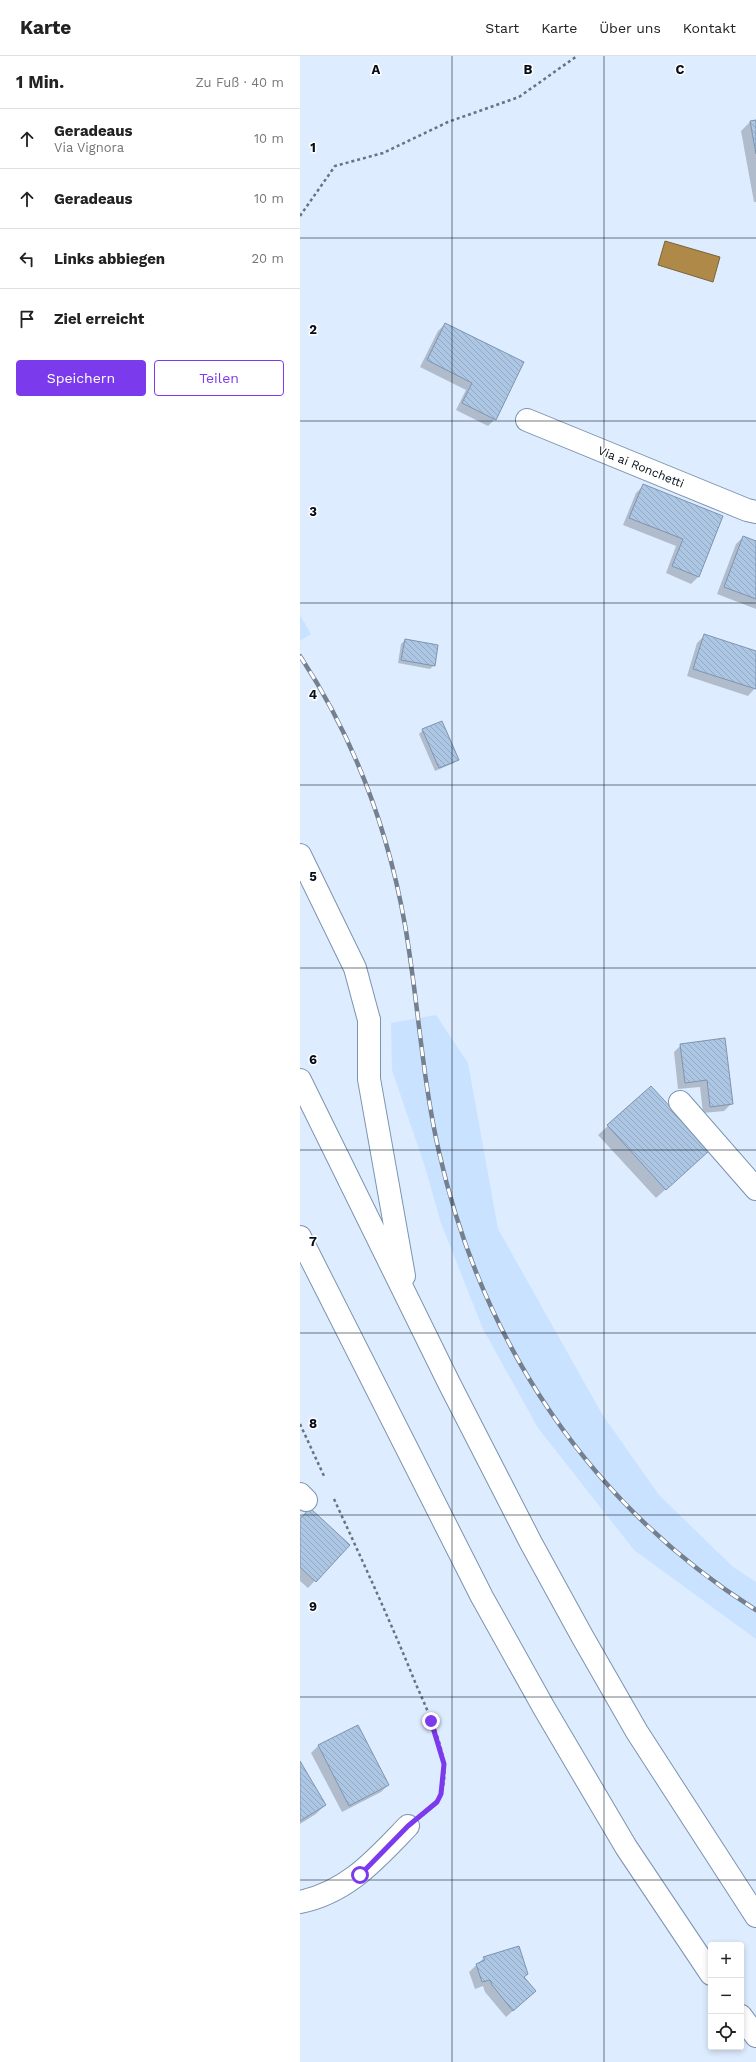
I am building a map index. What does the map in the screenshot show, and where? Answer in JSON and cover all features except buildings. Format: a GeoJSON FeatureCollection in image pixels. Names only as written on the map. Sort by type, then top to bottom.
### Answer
{"type":"FeatureCollection","features":[{"type":"Feature","properties":{"kind":"main road","name":"Via ai Ronchetti"},"geometry":{"type":"LineString","coordinates":[[527,420],[747,510],[756,512]]}},
{"type":"Feature","properties":{"kind":"main road"},"geometry":{"type":"LineString","coordinates":[[300,855],[355,968],[369,1020],[369,1079],[410,1303]]}},
{"type":"Feature","properties":{"kind":"main road"},"geometry":{"type":"LineString","coordinates":[[300,1080],[410,1303],[532,1543],[582,1636],[637,1732],[756,1916]]}},
{"type":"Feature","properties":{"kind":"main road"},"geometry":{"type":"LineString","coordinates":[[680,1102],[756,1189]]}},
{"type":"Feature","properties":{"kind":"main road"},"geometry":{"type":"LineString","coordinates":[[300,1237],[486,1604],[544,1708],[626,1847],[708,1970]]}},
{"type":"Feature","properties":{"kind":"main road"},"geometry":{"type":"LineString","coordinates":[[300,1902],[316,1899],[360,1875],[408,1826]]}},
{"type":"Feature","properties":{"kind":"main road"},"geometry":{"type":"LineString","coordinates":[[744,2020],[756,2036]]}},
{"type":"Feature","properties":{"kind":"path"},"geometry":{"type":"LineString","coordinates":[[300,216],[335,166],[383,153],[448,122],[519,97],[577,56]]}},
{"type":"Feature","properties":{"kind":"path"},"geometry":{"type":"LineString","coordinates":[[300,1424],[326,1481]]}},
{"type":"Feature","properties":{"kind":"path"},"geometry":{"type":"LineString","coordinates":[[333,1495],[397,1637],[431,1721],[444,1764],[444,1779],[441,1794],[437,1802],[408,1826]]}},
{"type":"Feature","properties":{"kind":"shaded area"},"geometry":{"type":"Polygon","coordinates":[[[665,241],[720,257],[713,282],[658,265],[665,241]]]}},
{"type":"Feature","properties":{"kind":"shaded area"},"geometry":{"type":"Polygon","coordinates":[[[300,615],[311,634],[300,641],[300,615]]]}},
{"type":"Feature","properties":{"kind":"shaded area"},"geometry":{"type":"Polygon","coordinates":[[[436,1015],[468,1063],[498,1229],[602,1414],[659,1495],[733,1567],[756,1582],[756,1639],[634,1550],[538,1428],[483,1329],[441,1223],[425,1167],[392,1070],[391,1023],[436,1015]]]}},
{"type":"Feature","properties":{"kind":"railway"},"geometry":{"type":"LineString","coordinates":[[300,656],[337,719],[379,819],[398,889],[405,925],[428,1096],[439,1152],[458,1222],[483,1289],[514,1353],[551,1413],[594,1469],[642,1521],[696,1568],[756,1610]]}},
{"type":"Feature","properties":{"kind":"route"},"geometry":{"type":"LineString","coordinates":[[360,1875],[408,1826],[437,1802],[441,1794],[444,1779],[444,1764],[431,1721]]}}]}
